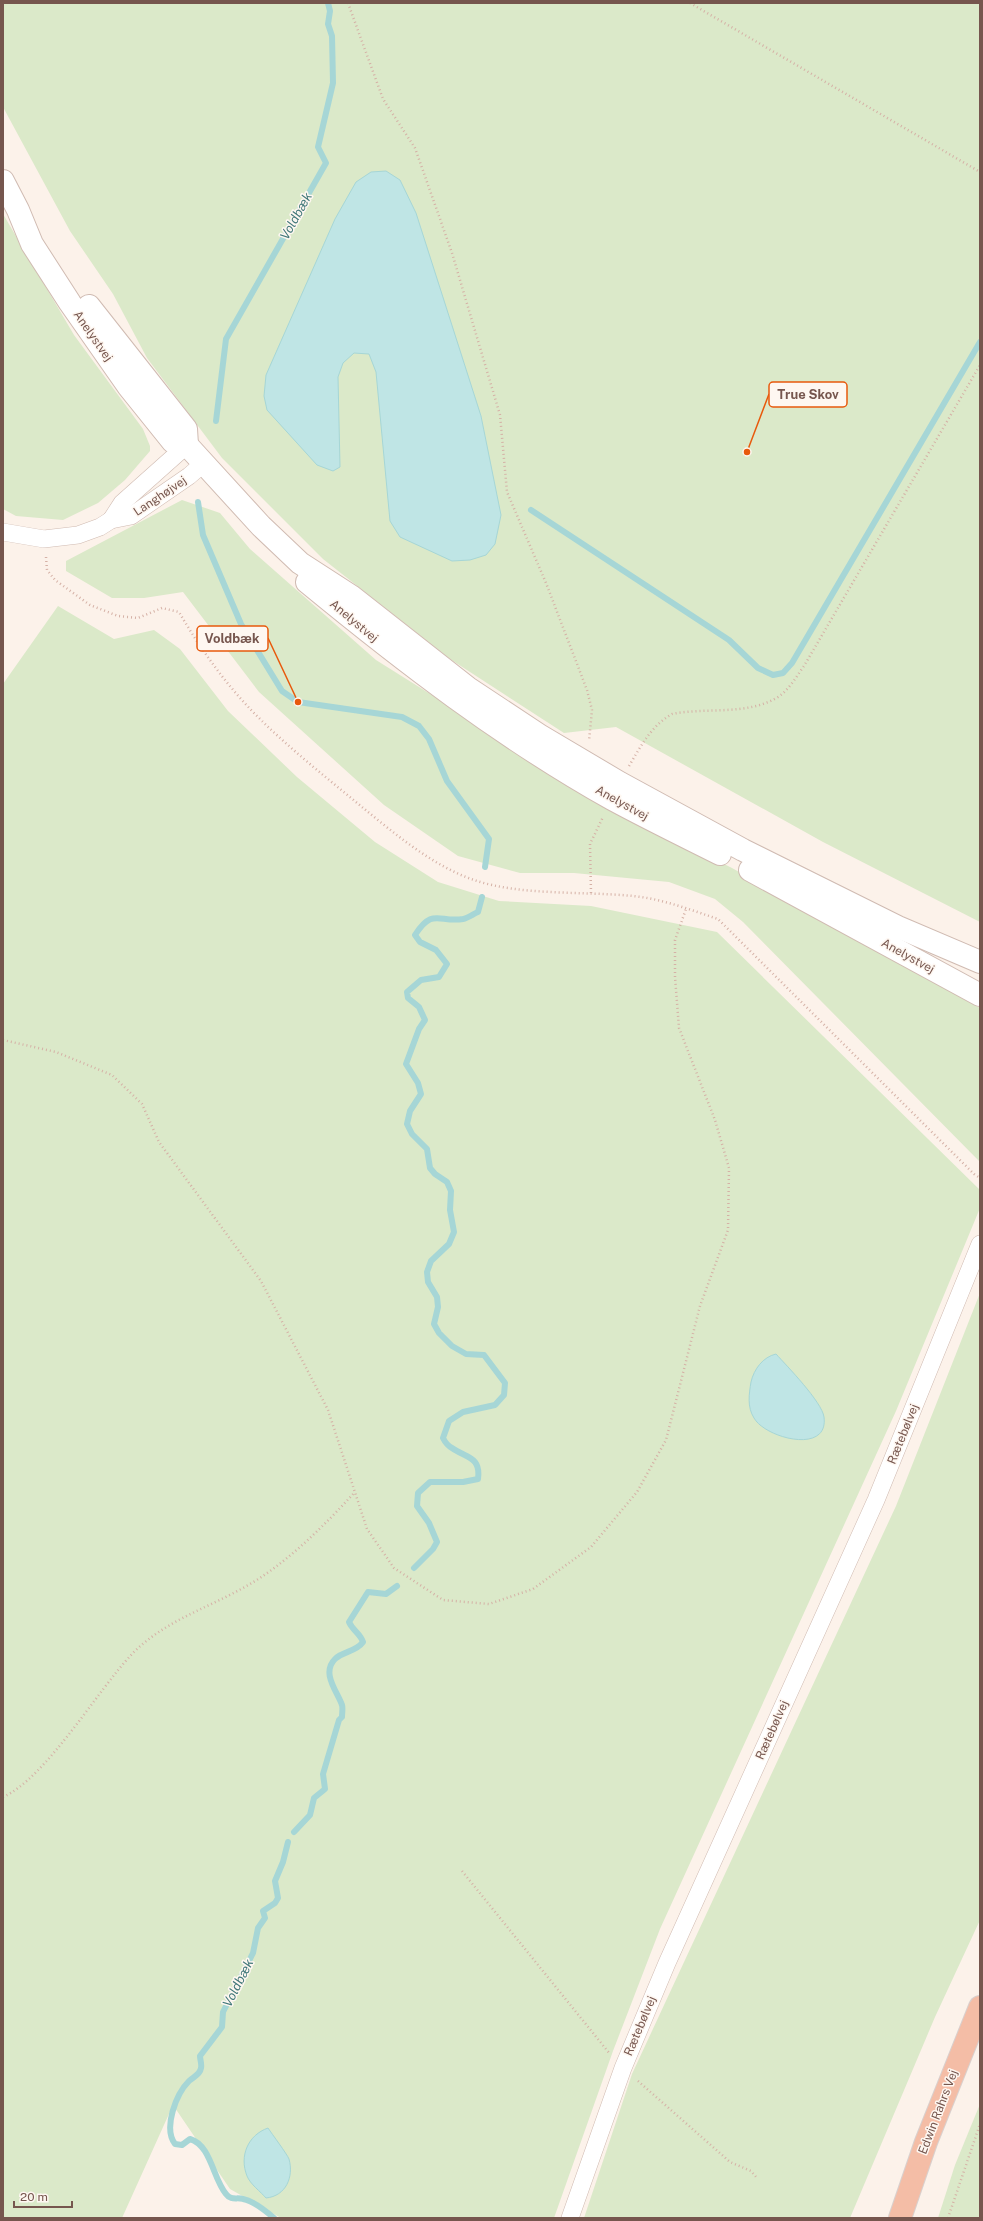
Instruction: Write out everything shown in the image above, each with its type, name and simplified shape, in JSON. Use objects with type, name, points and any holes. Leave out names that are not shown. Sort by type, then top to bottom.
[{"type":"highway","name":"Edwin Rahrs Vej","points":[[900,2218],[926,2142],[980,2007]]},
{"type":"street","name":"Anelystvej","points":[[3,182],[18,210],[32,244],[128,386],[173,442],[187,445],[262,526],[300,563],[350,596],[468,688],[539,735],[584,762],[616,791],[736,862],[980,995]]},
{"type":"street","name":"Langhøjvej","points":[[111,520],[122,504],[187,445]]},
{"type":"street","name":"Langhøjvej","points":[[3,532],[44,539],[78,535],[100,527],[111,520],[131,516],[189,476],[204,463]]},
{"type":"street","name":"Anelystvej","points":[[300,563],[303,578],[387,648],[457,699],[523,744],[616,791],[743,850],[837,898],[980,962]]},
{"type":"street","name":"Rætebølvej","points":[[570,2218],[623,2068],[667,1962],[876,1500],[980,1244]]},
{"type":"path","points":[[348,3],[383,99],[415,148],[452,253],[500,415],[507,492],[546,583],[587,690],[592,710],[584,762]]},
{"type":"path","points":[[690,3],[980,172]]},
{"type":"path","points":[[591,893],[590,844],[616,791],[648,735],[664,719],[672,714],[760,704],[778,696],[791,684],[804,666],[980,365]]},
{"type":"path","points":[[44,539],[47,570],[55,580],[90,605],[118,616],[138,618],[162,608],[179,612],[193,636],[221,675],[258,717],[311,765],[384,825],[438,863],[474,880],[513,888],[635,896],[686,908],[718,919],[974,1174],[980,1178]]},
{"type":"path","points":[[3,1040],[56,1052],[112,1075],[142,1104],[159,1142],[261,1282],[328,1410],[367,1529],[394,1568],[443,1600],[489,1604],[533,1589],[592,1547],[637,1492],[666,1440],[700,1306],[728,1230],[728,1168],[714,1120],[679,1028],[675,977],[675,940],[686,908]]},
{"type":"path","points":[[3,1797],[26,1782],[52,1754],[132,1654],[161,1630],[204,1606],[243,1588],[279,1563],[324,1525],[355,1492]]},
{"type":"path","points":[[462,1871],[593,2034],[623,2068],[730,2162],[751,2171],[756,2178]]},
{"type":"path","points":[[948,2218],[980,2124]]},
{"type":"green space","points":[[3,3],[980,3],[980,922],[823,842],[616,727],[564,733],[450,659],[323,559],[222,458],[147,358],[113,294],[70,231],[3,107]]},
{"type":"green space","points":[[3,214],[74,335],[143,429],[150,446],[150,451],[125,480],[98,503],[63,520],[16,516],[3,509]]},
{"type":"green space","points":[[182,500],[220,513],[250,549],[376,660],[614,809],[732,868],[980,1008],[980,1162],[743,922],[715,899],[669,882],[574,873],[520,873],[458,856],[384,805],[259,692],[183,592],[144,598],[112,598],[66,571],[66,561]]},
{"type":"green space","points":[[58,606],[114,639],[154,630],[180,649],[228,711],[297,777],[375,842],[438,882],[499,901],[591,906],[717,932],[980,1190],[980,1208],[896,1411],[660,1929],[613,2051],[554,2218],[281,2218],[230,2189],[173,2105],[122,2218],[3,2218],[3,684]]},
{"type":"green space","points":[[980,1293],[980,1920],[935,2017],[850,2218],[584,2218],[632,2074],[896,1506]]},
{"type":"green space","points":[[980,2104],[980,2218],[938,2218],[955,2165]]},
{"type":"water","points":[[386,171],[400,180],[416,213],[481,416],[501,515],[495,544],[486,555],[470,560],[452,561],[400,537],[390,521],[376,372],[369,354],[354,353],[343,363],[338,377],[340,467],[333,471],[317,465],[267,410],[264,396],[266,375],[335,219],[356,182],[371,172]]},
{"type":"water","points":[[776,1354],[803,1384],[822,1410],[824,1417],[823,1429],[817,1436],[807,1439],[795,1439],[770,1432],[760,1425],[752,1414],[749,1400],[752,1377],[763,1361]]},
{"type":"water","points":[[268,2128],[289,2159],[290,2172],[289,2179],[283,2190],[279,2194],[266,2198],[248,2179],[244,2161],[250,2141],[261,2131]]},
{"type":"waterway","name":"Voldbæk","points":[[216,421],[226,339],[326,163],[318,147],[333,83],[332,36],[328,24],[330,11],[328,3]]},
{"type":"waterway","points":[[531,510],[729,640],[758,668],[773,675],[783,673],[792,663],[980,342]]},
{"type":"waterway","name":"Voldbæk","points":[[198,502],[203,535],[241,624],[282,691],[298,702],[402,717],[419,726],[429,739],[447,781],[489,839],[485,867]]},
{"type":"waterway","name":"Voldbæk","points":[[414,1568],[433,1549],[437,1542],[429,1523],[417,1506],[418,1493],[430,1482],[463,1482],[478,1479],[478,1471],[475,1462],[449,1446],[443,1438],[449,1421],[463,1412],[495,1405],[504,1395],[505,1383],[484,1355],[466,1354],[452,1346],[439,1333],[434,1324],[438,1307],[437,1297],[428,1282],[427,1272],[431,1261],[449,1244],[454,1232],[450,1210],[451,1191],[447,1182],[435,1174],[430,1168],[427,1149],[412,1134],[407,1124],[410,1111],[421,1094],[418,1083],[406,1064],[419,1029],[425,1020],[419,1007],[408,998],[407,992],[421,980],[439,977],[447,964],[436,950],[420,942],[415,935],[421,926],[432,919],[463,919],[478,912],[482,897]]},
{"type":"waterway","name":"Voldbæk","points":[[294,1832],[310,1815],[314,1798],[325,1789],[323,1774],[339,1720],[342,1717],[342,1705],[331,1682],[329,1670],[331,1664],[338,1656],[357,1648],[363,1642],[349,1622],[368,1592],[386,1594],[397,1586]]},
{"type":"waterway","name":"Voldbæk","points":[[274,2218],[256,2204],[241,2198],[232,2198],[228,2196],[222,2188],[203,2148],[197,2142],[190,2139],[182,2145],[175,2144],[170,2129],[173,2111],[180,2094],[189,2081],[199,2072],[201,2067],[200,2056],[222,2027],[223,2012],[253,1953],[258,1928],[265,1918],[263,1911],[275,1903],[278,1898],[275,1881],[283,1862],[288,1842]]},
{"type":"place","name":"True Skov","points":[[747,452]]},
{"type":"place","name":"Voldbæk","points":[[298,702]]}]
